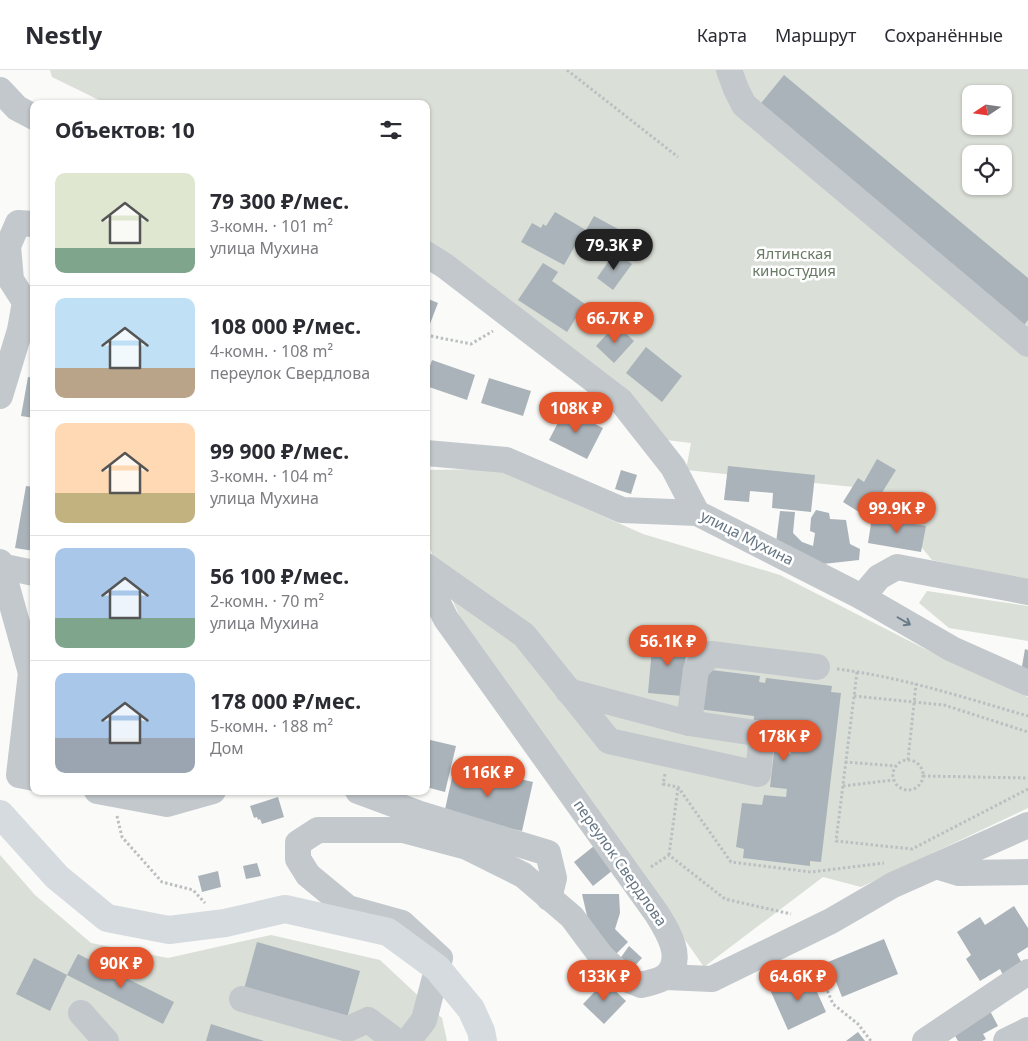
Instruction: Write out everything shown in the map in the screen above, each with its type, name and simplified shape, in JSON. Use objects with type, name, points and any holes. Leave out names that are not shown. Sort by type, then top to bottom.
[{"type":"main road","points":[[0,814],[57,877],[108,918],[170,930],[225,922],[285,909],[388,932],[437,968],[471,1009],[481,1031],[483,1041]]},
{"type":"street","points":[[729,70],[744,105],[1028,344]]},
{"type":"street","points":[[0,90],[17,108],[30,115]]},
{"type":"street","points":[[0,396],[20,330],[25,302],[11,280],[8,246],[18,223],[30,224]]},
{"type":"street","name":"улица Мухина","points":[[430,257],[621,401],[673,467],[696,513],[862,596],[952,649],[1028,683]]},
{"type":"street","points":[[430,454],[506,460],[622,510],[696,513]]},
{"type":"street","points":[[0,564],[30,572]]},
{"type":"street","points":[[0,564],[30,667]]},
{"type":"street","points":[[862,596],[879,577],[897,567],[1028,592]]},
{"type":"street","points":[[430,569],[524,635],[568,691],[609,741],[758,774],[762,734],[690,723],[568,691]]},
{"type":"street","name":"переулок Свердлова","points":[[430,597],[433,611],[446,619],[657,914],[671,937],[674,954],[673,967],[666,976]]},
{"type":"street","points":[[690,723],[696,669],[711,654],[817,667]]},
{"type":"street","points":[[30,690],[19,775],[30,777]]},
{"type":"street","points":[[115,795],[167,804],[199,795]]},
{"type":"street","points":[[369,795],[420,814],[548,853],[554,878],[549,898]]},
{"type":"street","points":[[408,1041],[424,1020],[440,958],[402,923],[348,908],[308,874],[298,859],[298,843],[318,830],[404,830],[467,847],[523,875],[572,917],[601,956],[626,979],[641,985],[666,976],[712,978],[831,921],[893,885],[1028,825]]},
{"type":"street","points":[[936,866],[959,873],[1028,872]]},
{"type":"street","points":[[924,1041],[1028,972]]},
{"type":"street","points":[[242,999],[348,1029],[368,1020],[396,1041]]},
{"type":"street","points":[[81,1013],[106,1041]]},
{"type":"street","points":[[1006,1041],[1028,1030]]},
{"type":"path","points":[[566,70],[678,157]]},
{"type":"path","points":[[430,336],[471,344]]},
{"type":"path","points":[[817,667],[857,672],[916,684],[1028,716]]},
{"type":"path","points":[[857,672],[836,841],[912,849],[1028,789]]},
{"type":"path","points":[[908,760],[916,684]]},
{"type":"path","points":[[854,696],[944,705],[1028,732]]},
{"type":"path","points":[[908,760],[913,760],[920,766],[923,776],[919,785],[910,790],[900,788],[893,780],[893,770],[899,762],[908,760]]},
{"type":"path","points":[[845,762],[896,766]]},
{"type":"path","points":[[923,776],[1028,778]]},
{"type":"path","points":[[843,786],[893,780]]},
{"type":"path","points":[[633,880],[669,854],[678,787],[731,862],[811,872],[892,862]]},
{"type":"path","points":[[105,795],[122,837],[162,882],[193,890],[208,908]]},
{"type":"path","points":[[669,854],[726,899],[789,914],[798,914]]},
{"type":"path","points":[[819,971],[833,1004],[858,1024],[870,1041]]},
{"type":"green space","name":"Ялтинская киностудия","points":[[50,70],[1028,70],[1028,580],[932,560],[874,489],[686,470],[691,443],[658,439],[430,261],[430,100],[99,100],[52,77]]},
{"type":"green space","points":[[497,469],[643,534],[780,575],[933,653],[1028,697],[1028,808],[861,887],[823,877],[704,967],[463,624],[430,549],[430,470]]},
{"type":"green space","points":[[927,591],[1028,606],[1028,641],[949,628],[919,603]]},
{"type":"green space","points":[[0,855],[35,895],[91,943],[168,958],[271,935],[380,960],[442,1018],[447,1041],[0,1041]]},
{"type":"building","points":[[784,75],[1028,278],[1028,320],[1022,328],[757,108]]},
{"type":"building","points":[[555,212],[586,230],[594,216],[618,229],[599,261],[575,246],[564,265],[521,242],[532,223],[541,228],[543,224],[546,226]]},
{"type":"building","points":[[615,252],[632,264],[613,290],[597,278]]},
{"type":"building","points":[[543,263],[558,272],[552,281],[585,304],[567,332],[518,300]]},
{"type":"building","points":[[430,300],[438,303],[430,324]]},
{"type":"building","points":[[616,324],[634,341],[614,363],[596,346]]},
{"type":"building","points":[[646,347],[682,376],[662,402],[626,373]]},
{"type":"building","points":[[432,360],[475,375],[467,400],[430,387],[430,366]]},
{"type":"building","points":[[28,377],[30,377],[30,417],[21,416]]},
{"type":"building","points":[[489,378],[531,391],[523,416],[481,403]]},
{"type":"building","points":[[565,409],[603,428],[587,459],[549,440]]},
{"type":"building","points":[[877,459],[896,470],[867,517],[843,502],[858,478],[864,482]]},
{"type":"building","points":[[728,466],[815,475],[811,512],[772,508],[773,493],[750,491],[749,502],[724,500]]},
{"type":"building","points":[[621,470],[637,475],[631,494],[615,489]]},
{"type":"building","points":[[26,486],[30,486],[30,550],[15,548]]},
{"type":"building","points":[[816,510],[829,513],[830,519],[846,520],[850,544],[860,549],[859,560],[823,564],[776,543],[780,511],[795,512],[793,533],[802,542],[813,546],[815,533],[810,531],[811,518]]},
{"type":"building","points":[[872,517],[926,526],[921,552],[868,543]]},
{"type":"building","points":[[653,638],[687,641],[682,696],[648,693]]},
{"type":"building","points":[[1025,649],[1028,650],[1028,674],[1021,672]]},
{"type":"building","points":[[703,669],[760,676],[759,682],[765,683],[766,678],[832,686],[831,692],[841,693],[821,862],[810,861],[810,866],[743,858],[744,849],[736,847],[742,803],[762,805],[764,795],[786,797],[787,789],[770,787],[774,752],[791,754],[793,731],[753,726],[754,716],[698,709]]},
{"type":"building","points":[[430,740],[456,746],[445,792],[430,788]]},
{"type":"building","points":[[455,764],[533,782],[522,831],[444,814]]},
{"type":"building","points":[[278,797],[284,817],[262,824],[260,819],[254,818],[250,806]]},
{"type":"building","points":[[594,846],[613,870],[593,886],[574,862]]},
{"type":"building","points":[[257,863],[261,876],[246,879],[243,866]]},
{"type":"building","points":[[218,871],[221,887],[202,892],[198,876]]},
{"type":"building","points":[[582,894],[619,894],[620,913],[615,929],[628,942],[616,954],[588,920]]},
{"type":"building","points":[[1014,906],[1028,928],[1028,947],[1017,954],[1024,967],[1005,979],[1000,969],[980,981],[966,959],[971,955],[957,932],[980,917],[985,925]]},
{"type":"building","points":[[884,939],[898,974],[842,997],[828,962]]},
{"type":"building","points":[[257,942],[360,971],[347,1018],[244,989]]},
{"type":"building","points":[[629,946],[642,958],[631,970],[619,960]]},
{"type":"building","points":[[78,954],[174,1002],[163,1024],[67,975]]},
{"type":"building","points":[[34,958],[67,975],[50,1011],[16,994]]},
{"type":"building","points":[[809,974],[826,1012],[788,1030],[771,992]]},
{"type":"building","points":[[605,981],[626,1001],[604,1024],[583,1004]]},
{"type":"building","points":[[990,1011],[998,1026],[983,1034],[986,1039],[982,1041],[958,1041],[950,1027]]},
{"type":"building","points":[[211,1024],[264,1041],[206,1041]]},
{"type":"building","points":[[858,1032],[865,1041],[846,1041]]}]
